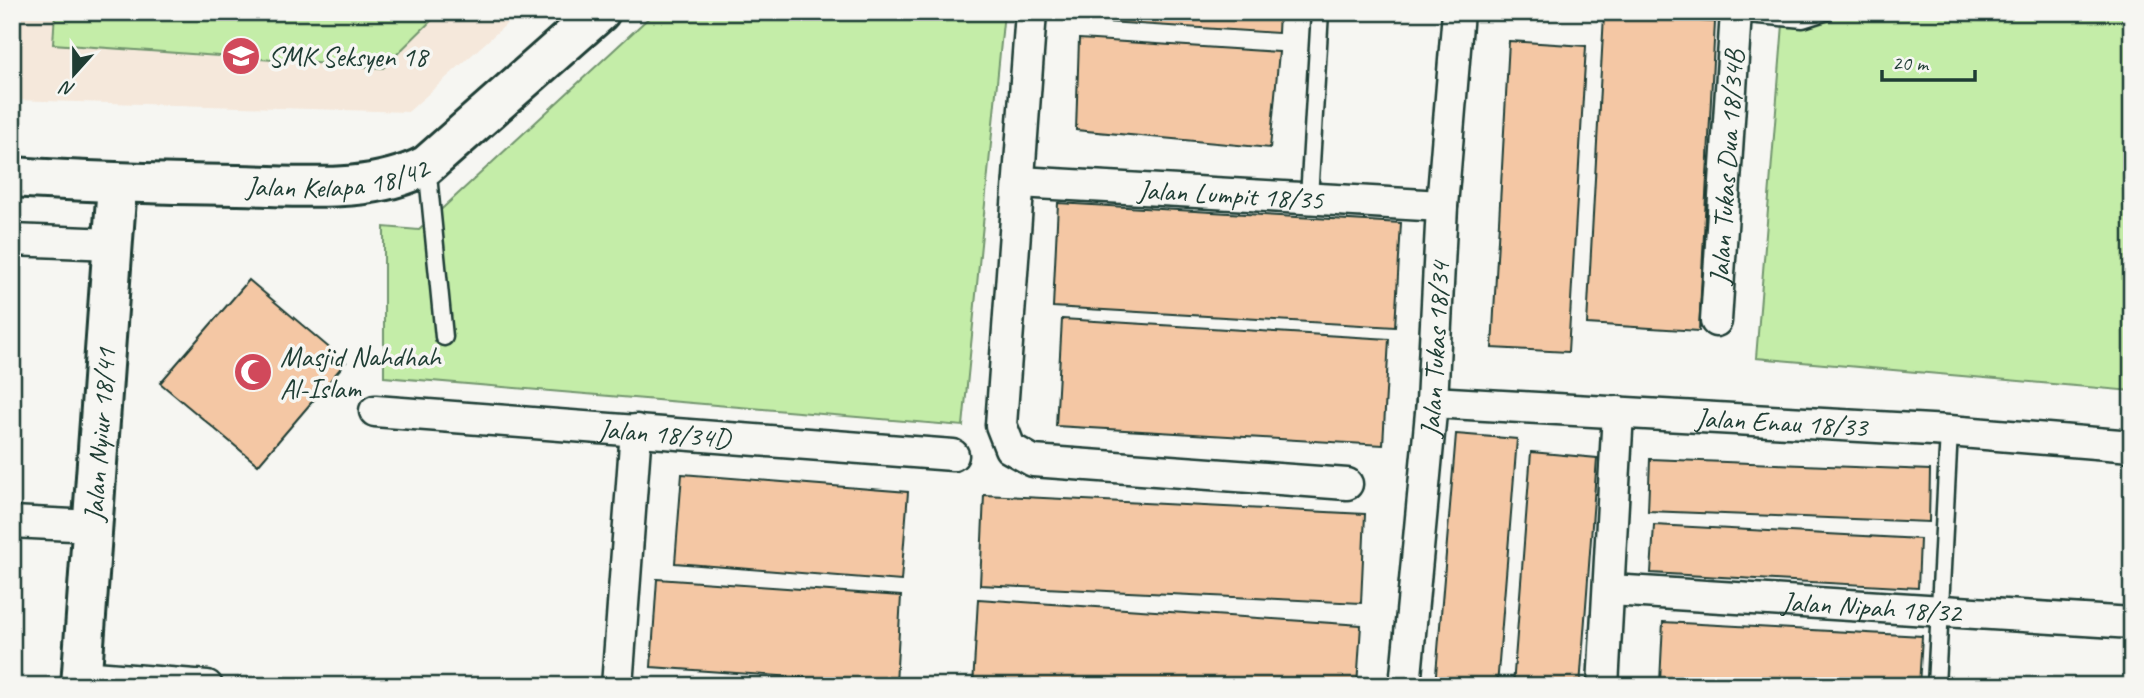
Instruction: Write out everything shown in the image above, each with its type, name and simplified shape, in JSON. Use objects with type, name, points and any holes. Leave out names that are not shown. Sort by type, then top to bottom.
[{"type":"street","name":"Jalan Kelapa 18/42","points":[[12,177],[117,184],[324,186],[380,183],[403,178],[427,164],[600,12]]},
{"type":"street","points":[[1031,12],[1001,425],[1010,448],[1033,460],[1347,484]]},
{"type":"street","name":"Jalan Tukas 18/34","points":[[1405,686],[1432,402],[1442,206],[1458,12]]},
{"type":"street","points":[[1730,12],[1736,13]]},
{"type":"street","name":"Jalan Tukas Dua 18/34B","points":[[1716,321],[1736,13]]},
{"type":"street","name":"Jalan Lumpit 18/35","points":[[1019,182],[1442,206]]},
{"type":"street","name":"Jalan Nyiur 18/41","points":[[81,681],[117,184]]},
{"type":"street","points":[[12,240],[113,244]]},
{"type":"street","name":"Jalan Enau 18/33","points":[[1432,402],[1950,431],[2132,446]]},
{"type":"street","name":"Jalan 18/34D","points":[[375,411],[953,455]]},
{"type":"street","points":[[1603,686],[1611,590],[1618,412]]},
{"type":"street","points":[[617,686],[636,430]]},
{"type":"street","points":[[12,522],[93,526]]},
{"type":"street","name":"Jalan Nipah 18/32","points":[[1611,590],[2132,624]]},
{"type":"street","points":[[81,681],[207,686]]},
{"type":"lane","points":[[1309,198],[1320,12]]},
{"type":"lane","points":[[1736,13],[1804,19],[1825,12]]},
{"type":"lane","points":[[427,164],[444,337]]},
{"type":"lane","points":[[1936,686],[1950,431]]},
{"type":"shaded area","name":"SMK Seksyen 18","points":[[12,12],[520,12],[408,112],[12,100]]},
{"type":"green space","points":[[55,12],[440,12],[383,68],[53,44]]},
{"type":"green space","points":[[655,12],[1004,12],[963,426],[384,377],[384,227],[419,230]]},
{"type":"green space","points":[[1784,12],[2132,12],[2132,391],[1756,358]]},
{"type":"building","points":[[1061,12],[1279,12],[1278,33],[1061,19]]},
{"type":"building","points":[[1604,15],[1715,22],[1699,331],[1587,324]]},
{"type":"building","points":[[1079,39],[1279,52],[1270,148],[1076,130]]},
{"type":"building","points":[[1509,41],[1586,46],[1568,352],[1492,348]]},
{"type":"building","points":[[1058,203],[1401,223],[1395,327],[1053,307]]},
{"type":"building","name":"Masjid Nahdhah Al-Islam","points":[[249,280],[346,362],[258,465],[160,383]]},
{"type":"building","points":[[1062,319],[1389,339],[1383,445],[1056,426]]},
{"type":"building","points":[[1456,434],[1517,439],[1497,686],[1435,686]]},
{"type":"building","points":[[1531,452],[1597,458],[1580,686],[1513,686]]},
{"type":"building","points":[[1650,459],[1930,470],[1929,522],[1648,511]]},
{"type":"building","points":[[682,474],[908,492],[901,581],[675,563]]},
{"type":"building","points":[[984,495],[1365,514],[1361,603],[980,585]]},
{"type":"building","points":[[1654,525],[1920,539],[1918,588],[1651,573]]},
{"type":"building","points":[[657,579],[901,596],[896,684],[651,667]]},
{"type":"building","points":[[978,599],[1361,625],[1357,686],[973,686]]},
{"type":"building","points":[[1663,622],[1922,636],[1919,686],[1726,686],[1660,682]]},
{"type":"place","name":"SMK Seksyen 18","points":[[241,56]]},
{"type":"place","name":"Masjid Nahdhah Al-Islam","points":[[253,372]]}]
